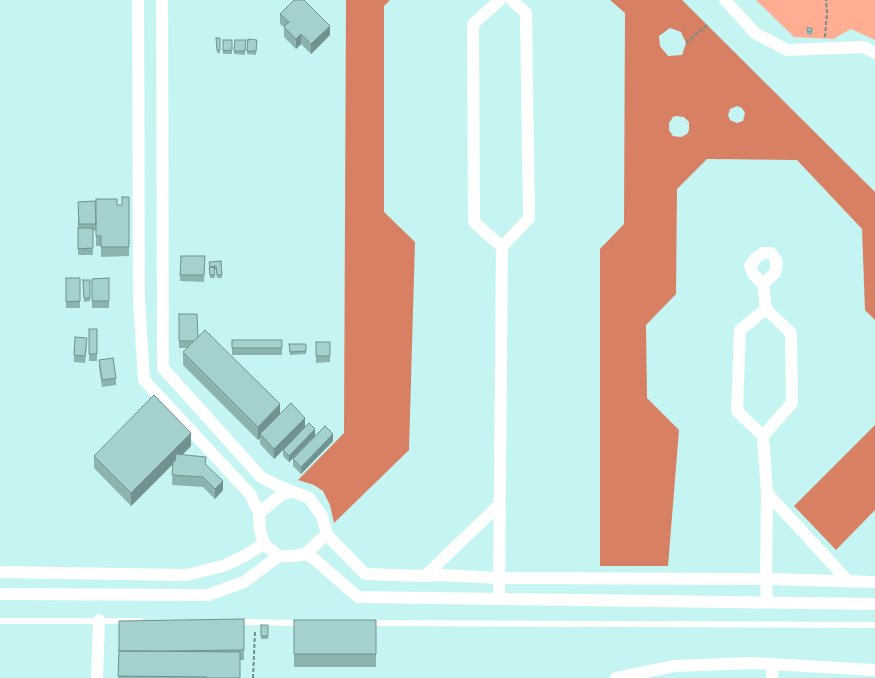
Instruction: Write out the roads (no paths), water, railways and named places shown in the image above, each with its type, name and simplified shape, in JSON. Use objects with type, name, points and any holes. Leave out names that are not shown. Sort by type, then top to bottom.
[{"type":"street","points":[[138,0],[139,299],[144,380],[250,494],[259,513],[260,531],[264,544],[280,556]]},
{"type":"street","points":[[162,0],[163,368],[261,477],[276,485],[309,498],[322,516],[327,534],[365,574],[425,576],[441,574],[499,578],[766,579],[875,582]]},
{"type":"street","points":[[500,0],[473,24],[474,222],[502,247]]},
{"type":"street","points":[[499,599],[502,247],[529,218],[526,13],[512,0]]},
{"type":"street","points":[[725,0],[755,33],[787,50],[864,47],[875,53]]},
{"type":"street","points":[[763,284],[766,308],[791,332],[792,403],[763,436]]},
{"type":"street","points":[[766,308],[740,330],[737,411],[763,436],[767,493],[767,603]]},
{"type":"street","points":[[259,513],[281,495],[292,491]]},
{"type":"street","points":[[767,493],[848,582]]},
{"type":"street","points":[[425,576],[499,505]]},
{"type":"street","points":[[0,594],[208,595],[244,582],[280,556],[305,554],[327,534]]},
{"type":"street","points":[[0,572],[186,575],[223,566],[264,544]]},
{"type":"street","points":[[305,554],[313,558],[358,597],[875,604]]},
{"type":"street","points":[[97,678],[99,620]]},
{"type":"street","points":[[616,678],[674,666],[753,663],[875,670]]},
{"type":"street","points":[[772,678],[773,664]]},
{"type":"lane","points":[[0,621],[146,621]]},
{"type":"lane","points":[[232,622],[306,623]]},
{"type":"lane","points":[[361,623],[875,625]]}]
